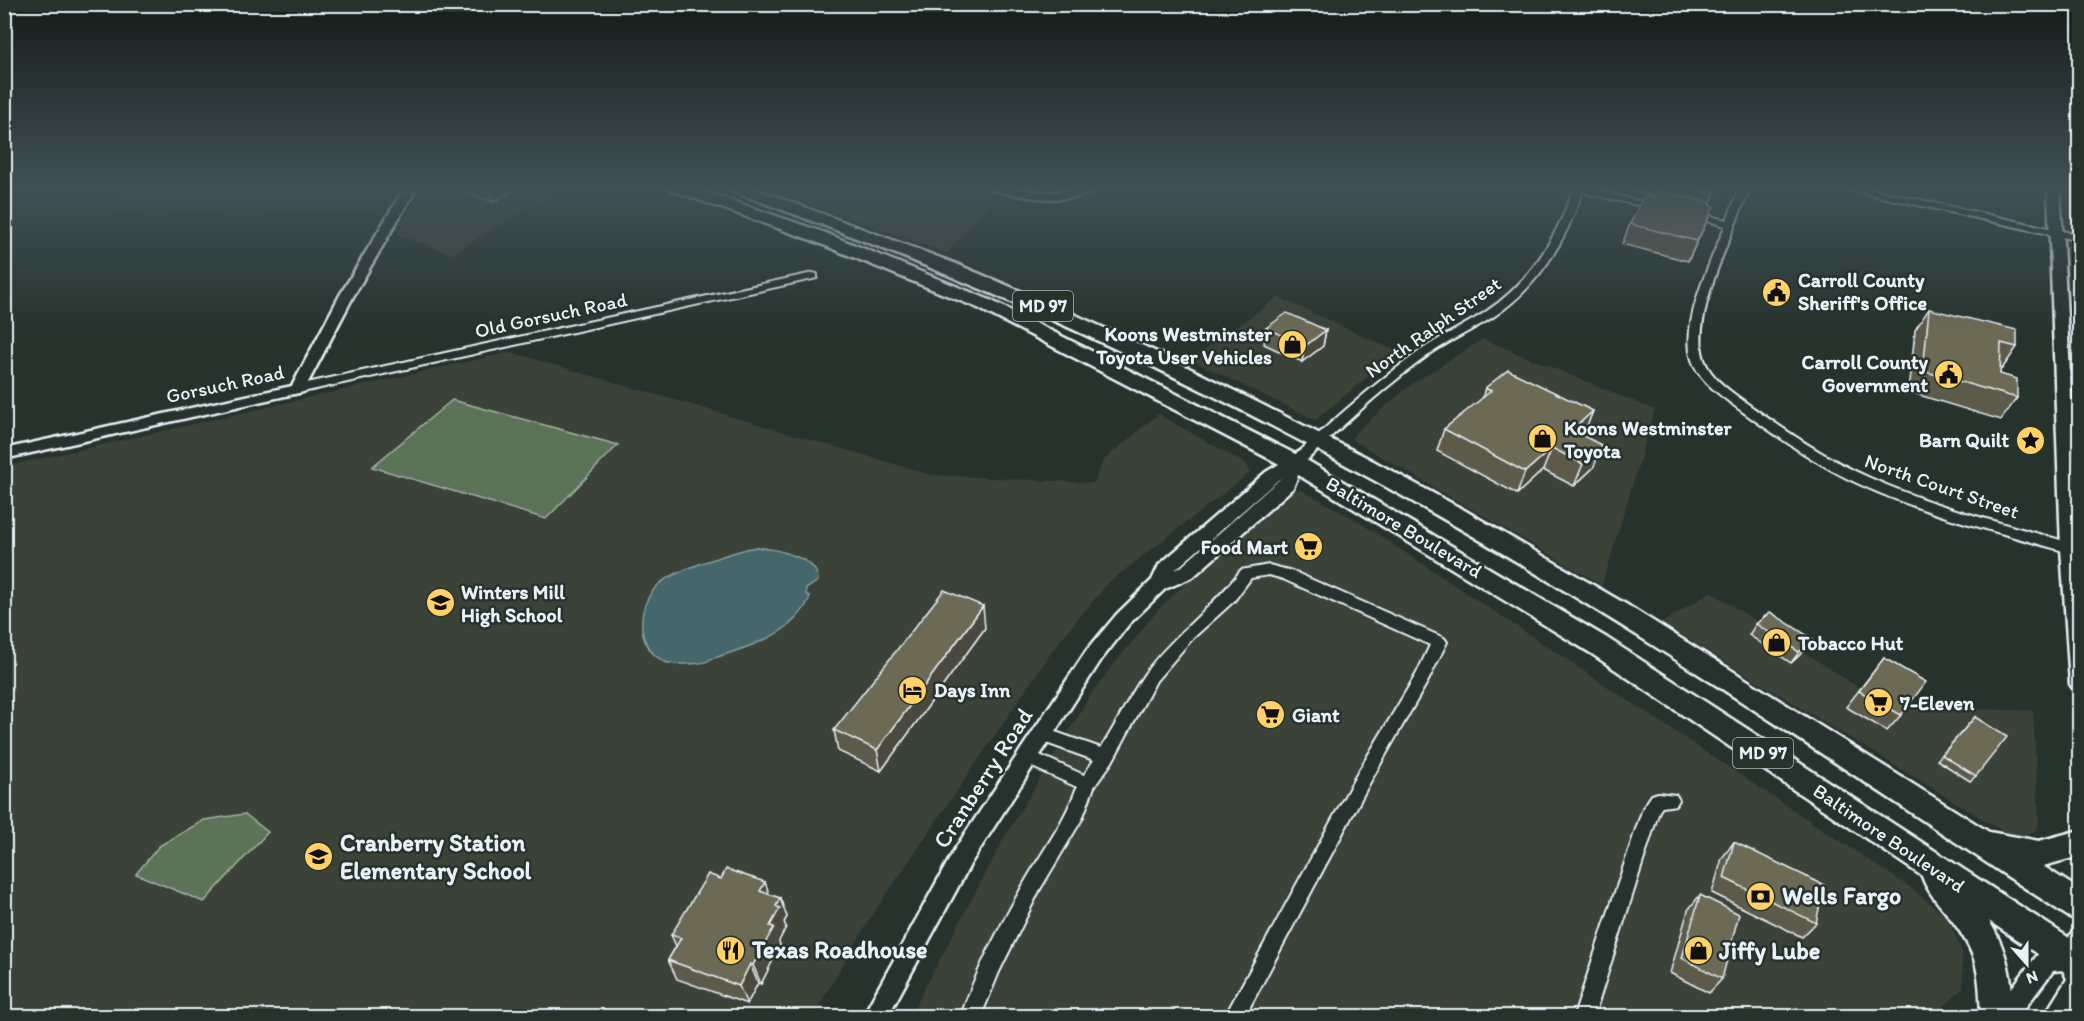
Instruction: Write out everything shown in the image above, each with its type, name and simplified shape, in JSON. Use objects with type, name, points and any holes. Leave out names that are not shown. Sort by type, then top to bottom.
[{"type":"highway","name":"Baltimore Boulevard","points":[[813,235],[984,304],[1307,452],[1556,574],[1774,709],[2079,907]]},
{"type":"highway","name":"Baltimore Boulevard","points":[[869,235],[1005,289],[1167,363],[1307,452],[1927,864],[2077,955]]},
{"type":"highway","points":[[1981,844],[2039,854],[2079,843]]},
{"type":"highway","points":[[1927,864],[1985,942],[1992,958],[1998,990],[1997,1017]]},
{"type":"street","name":"Gorsuch Road","points":[[4,454],[298,389],[383,235]]},
{"type":"street","name":"North Ralph Street","points":[[1307,452],[1396,374],[1429,350],[1497,309],[1542,265],[1555,235]]},
{"type":"street","name":"North Court Street","points":[[1726,235],[1701,308],[1695,341],[1700,363],[1719,387],[1811,453],[1863,481],[1940,509],[2070,548]]},
{"type":"street","points":[[2056,235],[2072,404],[2070,548],[2079,684]]},
{"type":"street","points":[[2064,235],[2079,238]]},
{"type":"street","name":"Old Gorsuch Road","points":[[298,389],[813,276]]},
{"type":"street","points":[[234,404],[286,381],[314,358]]},
{"type":"street","name":"Cranberry Road","points":[[875,1017],[963,856],[1094,655],[1123,619],[1159,584],[1165,569],[1272,476],[1307,452]]},
{"type":"street","points":[[971,1017],[992,966],[1033,885],[1076,814],[1087,784],[1106,757],[1151,677],[1187,634],[1229,597],[1246,574],[1269,570],[1287,575],[1439,642],[1424,675],[1369,769],[1235,1017]]},
{"type":"street","points":[[1041,734],[1106,757]]},
{"type":"street","points":[[1027,757],[1087,784]]},
{"type":"street","points":[[1584,1017],[1652,808],[1658,800],[1670,800]]},
{"type":"street","points":[[2004,1017],[2047,961],[2077,955],[2079,981],[2056,1017]]},
{"type":"shaded area","points":[[397,235],[484,235],[452,254]]},
{"type":"shaded area","points":[[895,235],[963,235],[947,253]]},
{"type":"shaded area","points":[[1278,297],[1398,352],[1315,420],[1191,360]]},
{"type":"shaded area","points":[[1483,339],[1655,410],[1602,585],[1351,439],[1360,428],[1412,384]]},
{"type":"shaded area","points":[[510,352],[932,475],[1094,483],[1103,461],[1158,414],[1246,464],[1251,472],[1108,583],[1057,644],[869,920],[813,1016],[5,1016],[4,467]]},
{"type":"shaded area","points":[[1288,490],[1301,490],[1353,518],[1911,888],[1948,918],[1962,952],[1963,988],[1934,1016],[910,1016],[1004,838],[1095,688],[1157,611],[1269,502]]},
{"type":"shaded area","points":[[1711,592],[1887,706],[2033,711],[2039,821],[2037,830],[2023,836],[2004,832],[1662,623]]},
{"type":"green space","points":[[452,400],[618,445],[546,519],[372,467]]},
{"type":"green space","points":[[245,814],[268,832],[204,902],[136,874],[159,846],[204,820]]},
{"type":"water","points":[[756,547],[784,552],[804,560],[816,573],[818,581],[806,589],[806,594],[810,597],[803,610],[793,621],[768,638],[704,663],[669,663],[654,654],[643,635],[642,624],[646,603],[658,585],[690,568]]},
{"type":"building","points":[[1672,235],[1700,235],[1697,241]]},
{"type":"building","points":[[1929,309],[2017,330],[2017,347],[2001,343],[2000,374],[2017,379],[2017,398],[1923,371]]},
{"type":"building","points":[[1287,313],[1326,330],[1305,346],[1266,328]]},
{"type":"building","points":[[1508,370],[1593,411],[1572,430],[1603,446],[1583,464],[1552,448],[1525,472],[1444,429],[1491,391],[1485,388]]},
{"type":"building","points":[[944,590],[983,606],[877,750],[834,730]]},
{"type":"building","points":[[1770,612],[1813,639],[1799,652],[1756,624]]},
{"type":"building","points":[[1884,658],[1926,682],[1901,715],[1859,691]]},
{"type":"building","name":"7-Eleven","points":[[1975,717],[2007,737],[1976,776],[1942,755]]},
{"type":"building","points":[[1734,842],[1824,885],[1816,923],[1724,878]]},
{"type":"building","name":"Texas Roadhouse","points":[[726,869],[765,882],[760,891],[780,898],[776,906],[780,908],[770,926],[774,927],[739,986],[668,960],[681,938],[671,935],[708,874],[721,879]]},
{"type":"building","points":[[1700,895],[1739,914],[1722,979],[1682,958]]},
{"type":"place","name":"Carroll County Sheriff's Office","points":[[1777,292]]},
{"type":"place","name":"Koons Westminster Toyota User Vehicles","points":[[1293,345]]},
{"type":"place","name":"Carroll County Government","points":[[1949,374]]},
{"type":"place","name":"Koons Westminster Toyota","points":[[1543,439]]},
{"type":"place","name":"Barn Quilt","points":[[2030,440]]},
{"type":"place","name":"Food Mart","points":[[1309,547]]},
{"type":"place","name":"Winters Mill High School","points":[[440,603]]},
{"type":"place","name":"Tobacco Hut","points":[[1777,643]]},
{"type":"place","name":"Days Inn","points":[[913,690]]},
{"type":"place","name":"7-Eleven","points":[[1879,703]]},
{"type":"place","name":"Giant","points":[[1271,715]]},
{"type":"place","name":"Cranberry Station Elementary School","points":[[319,857]]},
{"type":"place","name":"Wells Fargo","points":[[1761,896]]},
{"type":"place","name":"Texas Roadhouse","points":[[731,950]]},
{"type":"place","name":"Jiffy Lube","points":[[1698,951]]}]
